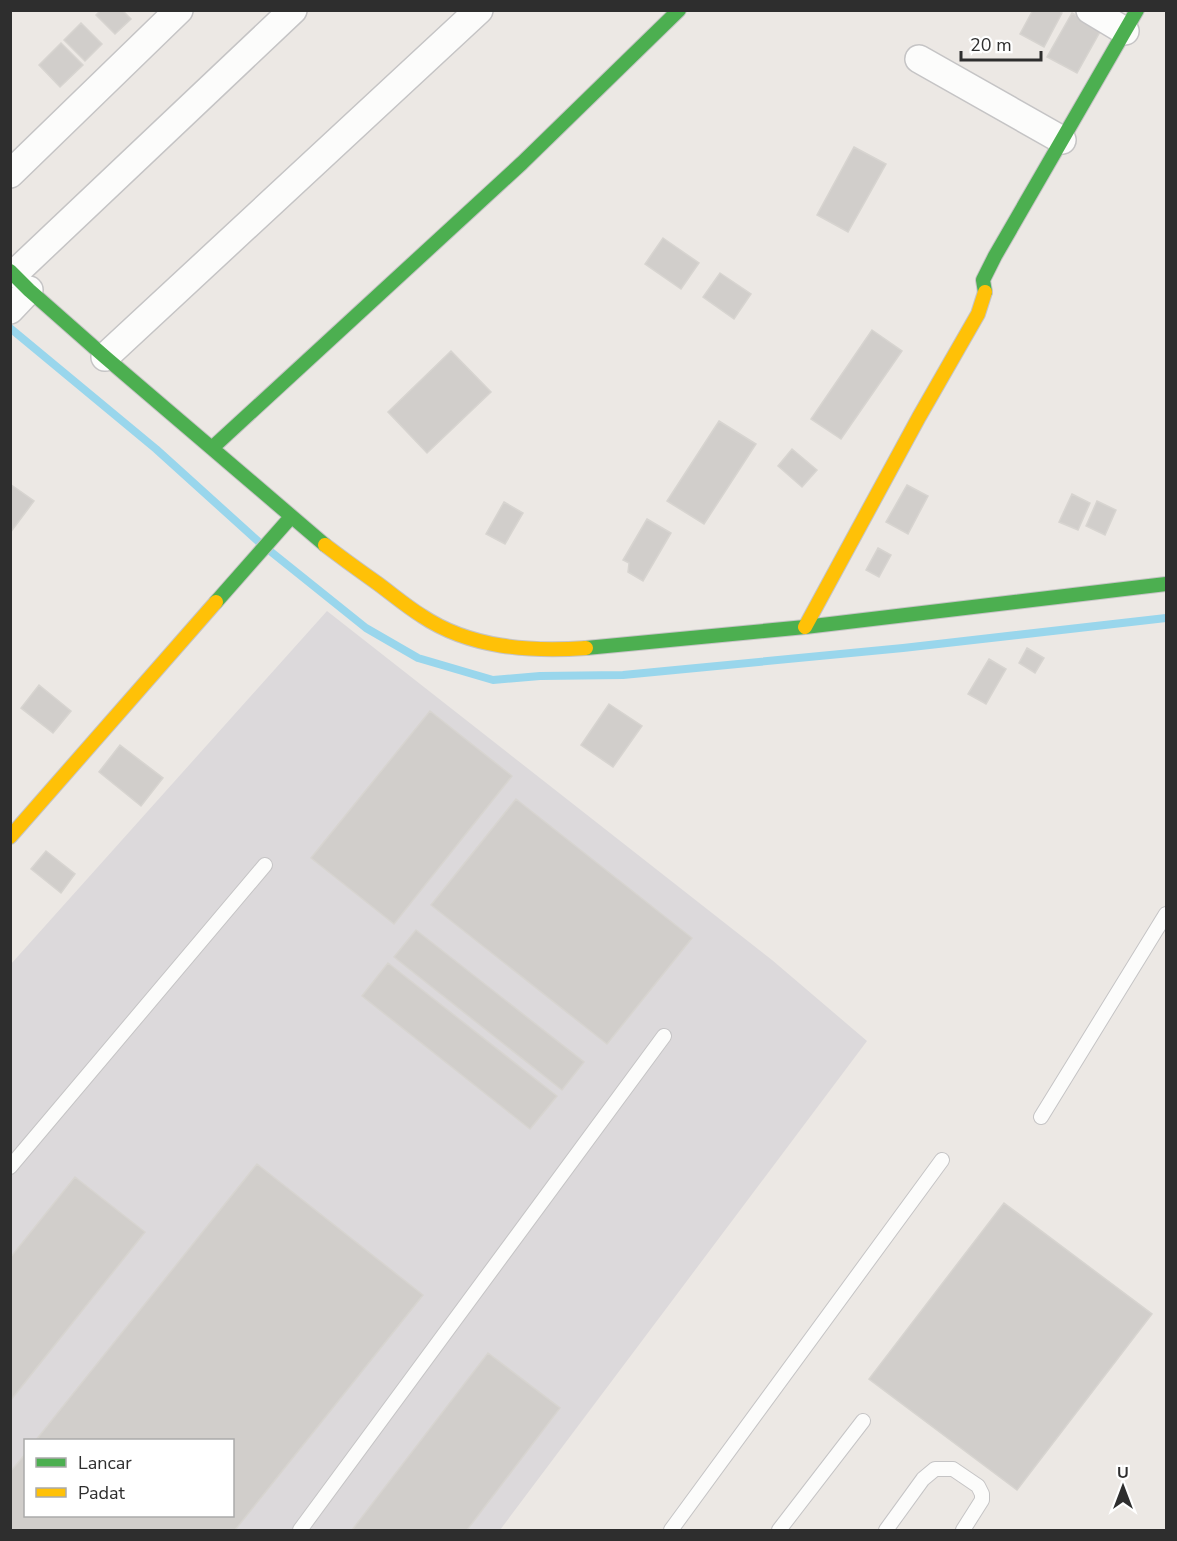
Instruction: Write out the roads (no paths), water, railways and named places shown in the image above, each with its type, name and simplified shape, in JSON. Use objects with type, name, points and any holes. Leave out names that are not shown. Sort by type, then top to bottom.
[{"type":"street","points":[[10,174],[179,10]]},
{"type":"street","points":[[293,10],[17,289],[105,357],[329,548],[423,616],[453,632],[487,643],[543,649],[583,648],[805,627],[1167,584]]},
{"type":"street","points":[[105,357],[479,10]]},
{"type":"street","points":[[212,448],[522,163],[679,10]]},
{"type":"street","points":[[805,627],[919,417],[978,314],[986,291],[983,280],[995,255],[1131,21],[1090,10]]},
{"type":"street","points":[[920,60],[1062,140]]},
{"type":"street","points":[[10,837],[291,517]]},
{"type":"lane","points":[[10,1167],[265,865]]},
{"type":"lane","points":[[1041,1117],[1167,914]]},
{"type":"lane","points":[[300,1530],[664,1036]]},
{"type":"lane","points":[[671,1530],[942,1160]]},
{"type":"lane","points":[[779,1530],[863,1421]]},
{"type":"lane","points":[[886,1530],[923,1479],[935,1469],[953,1469],[978,1486],[982,1494],[982,1500],[963,1530]]},
{"type":"waterway","points":[[10,328],[156,449],[260,543]]},
{"type":"waterway","points":[[270,551],[366,628],[418,658],[493,680],[540,676],[623,675],[903,648],[1166,618]]}]
